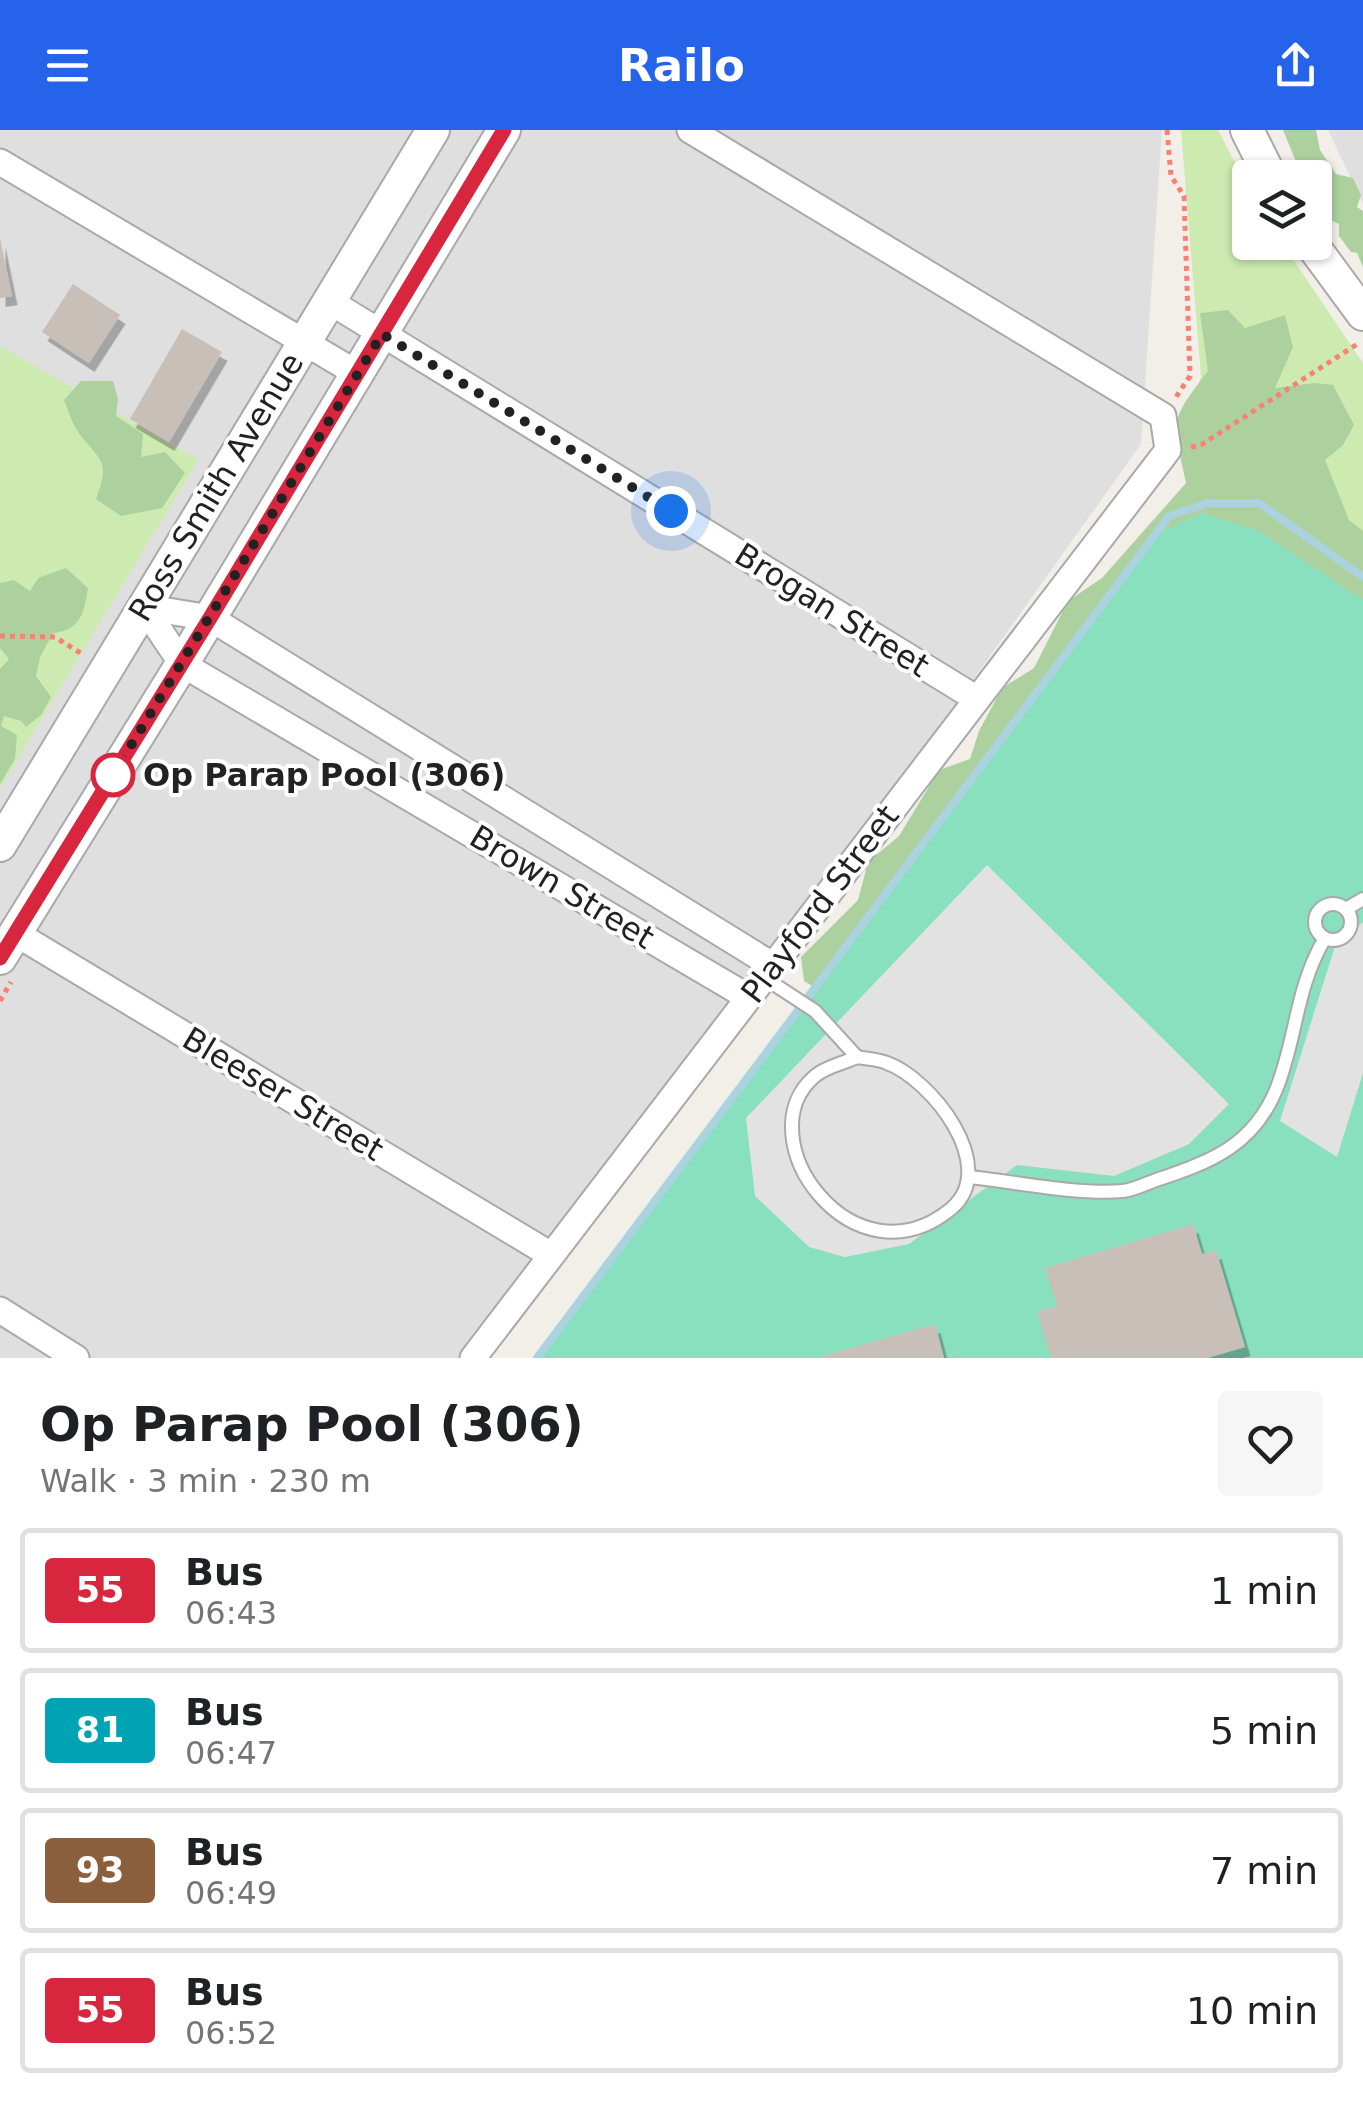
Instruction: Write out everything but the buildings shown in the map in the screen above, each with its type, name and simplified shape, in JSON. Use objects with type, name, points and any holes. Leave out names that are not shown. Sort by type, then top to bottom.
[{"type":"street","name":"Ross Smith Avenue","points":[[0,845],[433,130]]},
{"type":"street","name":"Ross Smith Avenue","points":[[8,946],[504,130]]},
{"type":"street","points":[[690,130],[1163,416],[1168,450]]},
{"type":"street","points":[[1249,134],[1262,160]]},
{"type":"street","points":[[0,162],[358,374]]},
{"type":"street","points":[[1323,260],[1363,314]]},
{"type":"street","name":"Brogan Street","points":[[329,301],[977,699]]},
{"type":"street","name":"Playford Street","points":[[473,1358],[1168,450]]},
{"type":"street","name":"Brown Street","points":[[144,606],[210,618],[761,980]]},
{"type":"street","name":"Brown Street","points":[[144,606],[182,664],[761,980]]},
{"type":"street","name":"Bleeser Street","points":[[8,946],[551,1255]]},
{"type":"street","points":[[0,1310],[76,1358]]},
{"type":"lane","points":[[1346,909],[1363,898]]},
{"type":"lane","points":[[1333,904],[1346,909],[1351,923],[1348,933],[1335,940],[1325,938],[1316,928],[1316,914],[1333,904]]},
{"type":"lane","points":[[970,1176],[1124,1191],[1190,1169],[1230,1150],[1252,1128],[1274,1094],[1286,1061],[1302,985],[1325,938]]},
{"type":"lane","points":[[761,980],[815,1011],[856,1057]]},
{"type":"lane","points":[[856,1057],[888,1063],[916,1082],[946,1111],[962,1141],[970,1176],[959,1201],[936,1221],[910,1231],[876,1233],[842,1216],[797,1163],[790,1134],[797,1102],[815,1076],[856,1057]]},
{"type":"path","points":[[1163,416],[1190,376],[1184,196],[1172,176],[1168,130]]},
{"type":"path","points":[[1168,450],[1201,445],[1363,340]]},
{"type":"path","points":[[0,636],[55,636],[86,656]]},
{"type":"shaded area","points":[[0,130],[1162,130],[1141,444],[490,1358],[0,1358]]},
{"type":"shaded area","points":[[1328,130],[1363,130],[1363,204]]},
{"type":"shaded area","points":[[987,865],[1229,1104],[1189,1144],[1114,1176],[1017,1165],[909,1244],[845,1257],[809,1247],[755,1196],[746,1118]]},
{"type":"shaded area","points":[[1363,922],[1363,1073],[1337,1157],[1280,1121],[1336,943]]},
{"type":"green space","points":[[1181,130],[1218,130],[1234,160],[1232,260],[1293,260],[1363,363],[1363,554],[1190,410],[1201,377]]},
{"type":"green space","points":[[1283,130],[1316,130],[1327,160],[1295,160]]},
{"type":"green space","points":[[1332,168],[1336,174],[1353,178],[1361,195],[1357,207],[1363,211],[1363,267],[1357,253],[1351,252],[1339,236],[1339,224],[1332,220]]},
{"type":"green space","points":[[1228,310],[1245,328],[1285,315],[1293,347],[1275,388],[1333,385],[1354,425],[1343,445],[1325,460],[1349,520],[1363,531],[1363,666],[835,1000],[804,981],[801,957],[858,900],[868,862],[899,836],[939,770],[970,759],[979,731],[1002,688],[1034,668],[1068,601],[1102,578],[1186,483],[1176,434],[1185,402],[1208,371],[1200,313]]},
{"type":"green space","points":[[0,346],[198,460],[0,788]]},
{"type":"green space","points":[[81,381],[113,381],[118,399],[116,416],[143,434],[141,457],[165,452],[185,473],[162,508],[121,516],[96,499],[102,464],[76,428],[64,400]]},
{"type":"green space","points":[[1201,513],[1259,531],[1363,600],[1363,1358],[536,1358],[1158,533]]},
{"type":"green space","points":[[66,568],[88,588],[85,605],[75,624],[53,633],[40,657],[36,676],[51,697],[41,715],[26,727],[21,721],[4,716],[1,726],[17,735],[15,759],[0,784],[0,669],[9,659],[0,648],[0,583],[14,580],[30,591],[38,578]]},
{"type":"waterway","points":[[537,1358],[1169,516],[1209,503],[1259,503],[1363,577]]},
{"type":"bus line","name":"55","points":[[0,958],[504,130]]},
{"type":"place","name":"Op Parap Pool (306)","points":[[113,775]]},
{"type":"route","points":[[113,775],[382,334],[671,511]]}]
